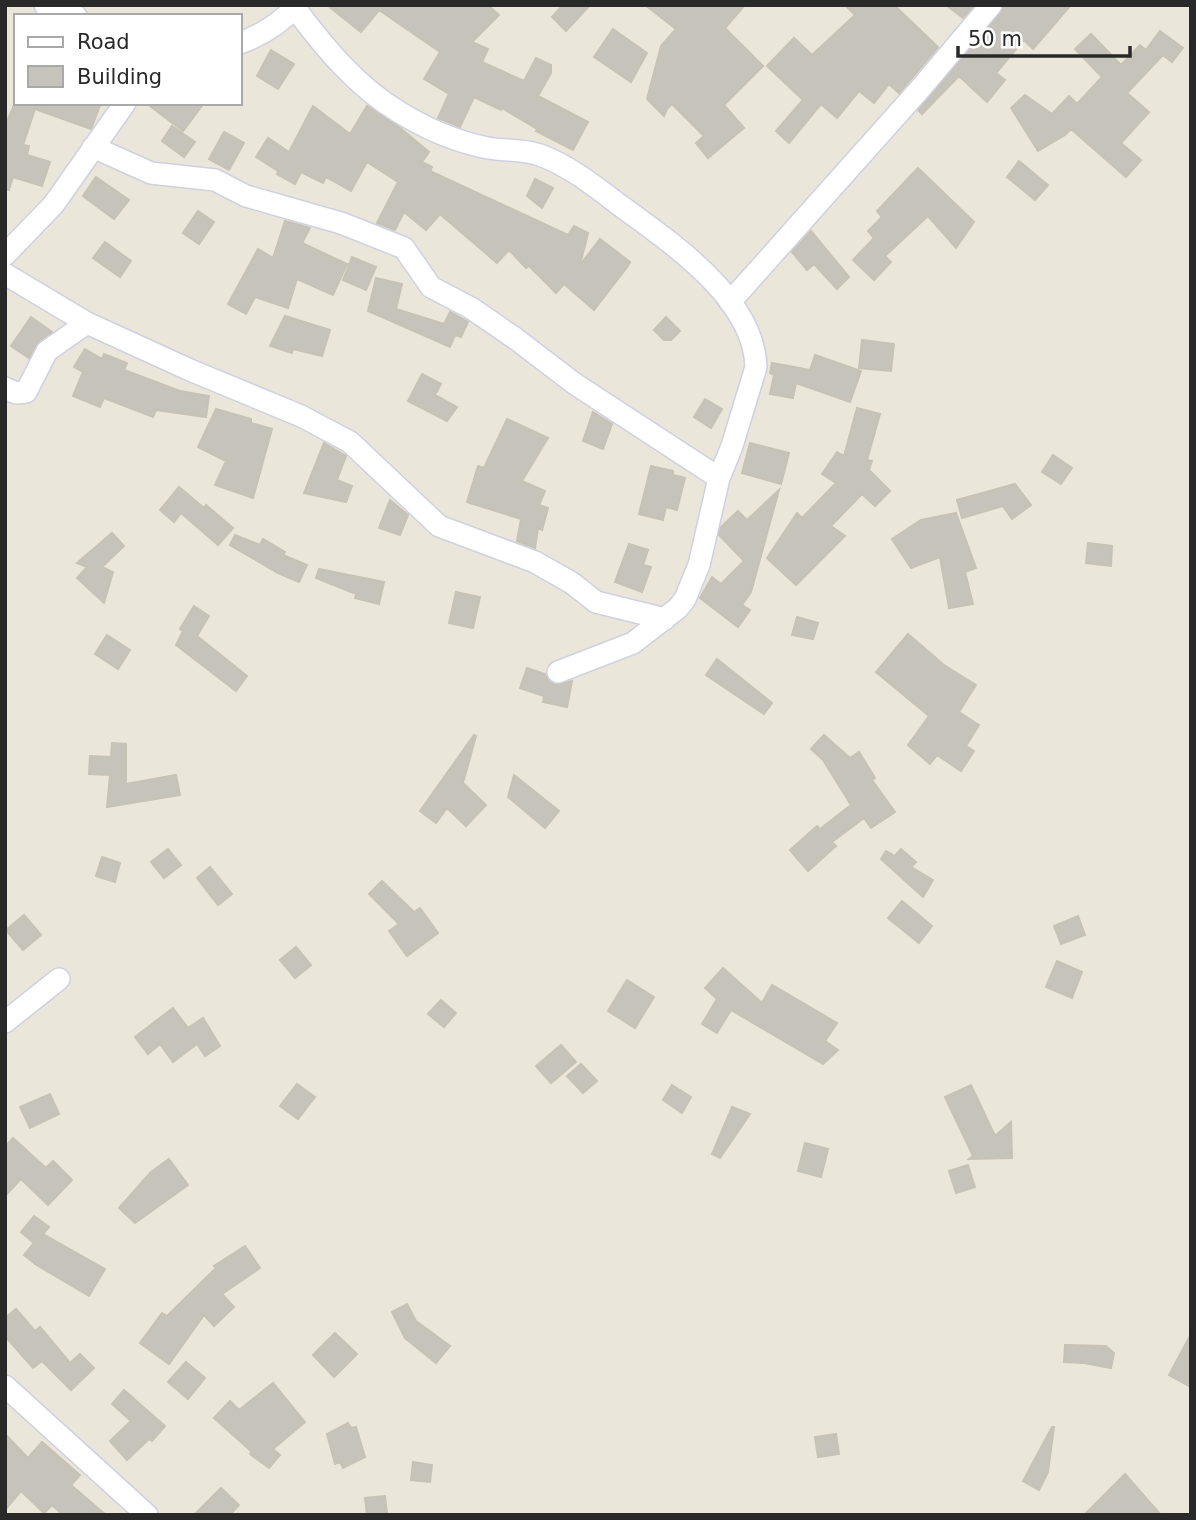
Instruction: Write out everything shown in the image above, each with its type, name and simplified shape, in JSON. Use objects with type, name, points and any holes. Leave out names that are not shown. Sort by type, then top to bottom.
[{"type":"street","points":[[45,5],[70,14]]},
{"type":"street","points":[[730,302],[920,89],[991,5]]},
{"type":"street","points":[[242,42],[259,36],[296,7],[315,34],[349,72],[377,98],[401,114],[446,136],[488,148],[509,148],[540,155],[579,175],[699,266],[730,302],[748,331],[756,354],[756,367],[732,446],[719,478],[699,565],[691,587],[678,608],[632,643],[558,672]]},
{"type":"street","points":[[5,255],[54,204],[124,105]]},
{"type":"street","points":[[93,147],[150,173],[215,180],[246,197],[341,223],[404,248],[431,287],[482,316],[575,384],[719,478]]},
{"type":"street","points":[[5,274],[87,323],[301,416],[350,442],[439,526],[535,562],[572,583],[596,602],[664,619]]},
{"type":"street","points":[[5,388],[16,393],[26,392],[47,351],[87,323]]},
{"type":"street","points":[[5,1022],[59,979]]},
{"type":"street","points":[[5,1386],[147,1515]]},
{"type":"building","points":[[327,5],[488,5],[499,15],[472,42],[488,49],[482,62],[524,81],[536,58],[551,65],[551,73],[538,96],[588,122],[573,150],[536,131],[537,129],[502,108],[501,110],[474,97],[460,127],[438,118],[449,94],[424,79],[440,52],[379,10],[361,32]]},
{"type":"building","points":[[563,5],[590,5],[566,31],[552,17]]},
{"type":"building","points":[[645,5],[745,5],[725,28],[763,66],[724,105],[744,128],[708,158],[696,143],[704,136],[672,104],[664,116],[647,99],[661,46],[676,29]]},
{"type":"building","points":[[845,5],[894,5],[938,47],[899,93],[889,84],[874,103],[859,91],[837,118],[821,104],[789,143],[776,131],[803,100],[767,66],[794,38],[812,55],[855,15]]},
{"type":"building","points":[[946,5],[974,5],[963,18]]},
{"type":"building","points":[[1004,5],[1071,5],[1033,49],[1024,40],[996,73],[1005,80],[987,102],[959,76],[922,114],[918,110],[1001,13]]},
{"type":"building","points":[[613,29],[647,53],[631,82],[594,57]]},
{"type":"building","points":[[1160,31],[1183,48],[1172,62],[1163,55],[1127,93],[1149,112],[1121,143],[1141,160],[1126,177],[1071,129],[1038,151],[1011,108],[1025,95],[1052,114],[1069,96],[1077,104],[1102,77],[1075,49],[1091,34],[1121,65],[1140,45],[1146,50]]},
{"type":"building","points":[[271,50],[294,64],[278,89],[257,76]]},
{"type":"building","points":[[14,105],[100,105],[91,129],[35,109],[23,145],[29,146],[27,155],[50,162],[42,186],[13,177],[9,190],[5,189],[5,126]]},
{"type":"building","points":[[149,105],[202,105],[183,131]]},
{"type":"building","points":[[313,106],[350,134],[367,106],[399,127],[429,152],[422,162],[432,167],[430,171],[568,235],[574,226],[588,233],[580,265],[600,239],[630,262],[628,266],[594,310],[564,284],[556,293],[509,250],[497,263],[440,214],[426,230],[404,212],[395,230],[377,223],[398,182],[367,162],[351,191],[326,177],[323,183],[301,172],[295,184],[256,157],[268,138],[289,152]]},
{"type":"building","points":[[172,126],[195,142],[184,157],[162,141]]},
{"type":"building","points":[[224,132],[244,143],[229,170],[209,159]]},
{"type":"building","points":[[1019,161],[1048,185],[1035,200],[1007,177]]},
{"type":"building","points":[[918,168],[974,222],[956,248],[928,216],[885,256],[891,262],[874,280],[853,260],[874,238],[868,231],[882,217],[877,211]]},
{"type":"building","points":[[96,177],[129,200],[114,219],[83,196]]},
{"type":"building","points":[[535,179],[553,188],[542,208],[527,196]]},
{"type":"building","points":[[198,211],[214,222],[199,244],[183,233]]},
{"type":"building","points":[[285,221],[310,228],[302,243],[347,264],[333,295],[297,279],[288,308],[255,297],[246,314],[228,304],[258,249],[273,258]]},
{"type":"building","points":[[811,231],[849,277],[837,289],[814,264],[807,270],[792,252]]},
{"type":"building","points":[[105,242],[131,261],[120,277],[93,258]]},
{"type":"building","points":[[352,257],[376,267],[366,290],[343,280]]},
{"type":"building","points":[[376,278],[402,284],[396,309],[444,324],[450,312],[468,322],[461,337],[455,335],[450,347],[368,311]]},
{"type":"building","points":[[285,316],[330,330],[322,356],[293,349],[292,353],[270,346]]},
{"type":"building","points":[[31,317],[52,332],[39,341],[29,358],[11,346]]},
{"type":"building","points":[[666,317],[680,331],[671,340],[664,340],[654,330]]},
{"type":"building","points":[[862,340],[894,344],[891,371],[859,368]]},
{"type":"building","points":[[85,349],[102,359],[104,354],[127,363],[124,370],[180,391],[209,396],[206,417],[156,410],[153,417],[104,398],[100,407],[73,396],[83,372],[74,367]]},
{"type":"building","points":[[815,355],[861,371],[850,402],[796,383],[793,398],[770,394],[774,375],[770,373],[772,363],[810,370]]},
{"type":"building","points":[[422,374],[441,384],[435,395],[457,407],[447,421],[408,401]]},
{"type":"building","points":[[705,399],[722,409],[711,428],[694,417]]},
{"type":"building","points":[[857,408],[880,414],[867,460],[872,461],[869,470],[890,491],[875,506],[862,494],[831,526],[845,536],[796,585],[767,558],[797,513],[802,518],[836,483],[822,474],[837,452],[844,456]]},
{"type":"building","points":[[216,409],[251,419],[251,423],[272,429],[253,498],[215,485],[226,461],[198,447]]},
{"type":"building","points":[[593,412],[612,424],[603,449],[583,441]]},
{"type":"building","points":[[507,419],[548,438],[522,481],[545,491],[539,505],[548,508],[542,530],[538,528],[535,548],[517,541],[521,519],[467,502],[478,466],[484,468]]},
{"type":"building","points":[[324,443],[346,456],[337,480],[352,486],[346,502],[304,493]]},
{"type":"building","points":[[750,443],[789,453],[781,484],[742,473]]},
{"type":"building","points":[[1053,455],[1072,468],[1061,484],[1042,472]]},
{"type":"building","points":[[651,466],[673,471],[673,475],[685,478],[677,510],[666,507],[663,520],[639,514]]},
{"type":"building","points":[[1015,484],[1031,505],[1012,519],[1003,506],[962,518],[957,500]]},
{"type":"building","points":[[179,487],[233,528],[218,545],[181,513],[174,522],[160,510]]},
{"type":"building","points":[[779,490],[751,592],[742,605],[750,610],[738,627],[700,598],[712,577],[721,584],[744,561],[719,535],[721,527],[738,511],[747,520]]},
{"type":"building","points":[[390,500],[408,515],[400,535],[379,528]]},
{"type":"building","points":[[956,513],[976,568],[965,572],[973,604],[949,608],[940,557],[911,568],[892,539],[921,520]]},
{"type":"building","points":[[112,533],[124,546],[102,567],[113,572],[104,603],[77,578],[87,567],[77,563]]},
{"type":"building","points":[[235,535],[260,545],[263,539],[285,552],[283,555],[307,565],[299,582],[230,545]]},
{"type":"building","points":[[1088,543],[1112,546],[1111,566],[1086,563]]},
{"type":"building","points":[[629,544],[648,550],[643,565],[651,567],[642,592],[615,582]]},
{"type":"building","points":[[319,569],[384,582],[379,604],[355,598],[356,594],[316,578]]},
{"type":"building","points":[[456,592],[480,597],[473,628],[449,623]]},
{"type":"building","points":[[194,606],[209,616],[197,636],[247,676],[236,691],[176,645],[183,631],[180,629]]},
{"type":"building","points":[[797,617],[818,623],[813,639],[792,635]]},
{"type":"building","points":[[908,634],[944,665],[976,685],[959,712],[979,725],[966,746],[974,751],[961,771],[937,755],[930,764],[908,745],[929,716],[876,672]]},
{"type":"building","points":[[107,635],[130,650],[118,669],[95,654]]},
{"type":"building","points":[[717,659],[772,703],[764,714],[706,675]]},
{"type":"building","points":[[527,668],[545,674],[549,682],[555,685],[572,681],[567,707],[543,702],[544,696],[520,688]]},
{"type":"building","points":[[474,735],[476,736],[463,783],[486,805],[466,826],[447,808],[436,823],[420,811]]},
{"type":"building","points":[[824,735],[850,758],[859,752],[875,778],[872,780],[895,812],[871,828],[864,818],[832,842],[836,846],[808,871],[790,850],[817,826],[820,829],[851,805],[823,760],[811,749]]},
{"type":"building","points":[[112,743],[126,744],[126,784],[176,775],[180,795],[107,807],[110,775],[89,774],[90,756],[111,757]]},
{"type":"building","points":[[514,775],[559,811],[545,828],[508,797]]},
{"type":"building","points":[[168,849],[181,865],[164,878],[151,862]]},
{"type":"building","points":[[901,849],[916,862],[911,867],[933,880],[923,897],[881,859],[886,851],[895,856]]},
{"type":"building","points":[[102,857],[120,863],[115,882],[96,876]]},
{"type":"building","points":[[210,867],[232,894],[218,905],[197,878]]},
{"type":"building","points":[[382,881],[414,912],[420,908],[438,933],[407,956],[389,931],[399,924],[369,894]]},
{"type":"building","points":[[902,901],[932,926],[919,943],[888,918]]},
{"type":"building","points":[[24,915],[41,935],[23,950],[6,930]]},
{"type":"building","points":[[1078,916],[1085,935],[1061,944],[1054,926]]},
{"type":"building","points":[[296,947],[311,965],[295,978],[280,960]]},
{"type":"building","points":[[1057,961],[1082,972],[1072,998],[1046,987]]},
{"type":"building","points":[[723,968],[762,1003],[772,985],[837,1023],[825,1041],[838,1050],[823,1064],[731,1010],[717,1033],[702,1024],[717,999],[705,988]]},
{"type":"building","points":[[627,980],[654,997],[635,1028],[608,1011]]},
{"type":"building","points":[[441,1000],[456,1013],[444,1027],[428,1014]]},
{"type":"building","points":[[173,1008],[188,1028],[203,1018],[220,1046],[205,1056],[197,1044],[173,1062],[160,1044],[148,1054],[135,1037]]},
{"type":"building","points":[[561,1045],[576,1062],[551,1083],[536,1066]]},
{"type":"building","points":[[581,1064],[597,1081],[583,1093],[567,1076]]},
{"type":"building","points":[[297,1084],[315,1097],[298,1119],[280,1106]]},
{"type":"building","points":[[672,1085],[691,1097],[682,1113],[663,1100]]},
{"type":"building","points":[[971,1085],[995,1136],[1011,1122],[1012,1158],[969,1159],[973,1156],[945,1097]]},
{"type":"building","points":[[50,1094],[59,1114],[30,1128],[20,1107]]},
{"type":"building","points":[[732,1107],[750,1114],[720,1158],[712,1154]]},
{"type":"building","points":[[13,1138],[46,1168],[53,1161],[72,1180],[48,1205],[21,1179],[5,1196],[5,1147]]},
{"type":"building","points":[[805,1143],[828,1149],[821,1177],[798,1171]]},
{"type":"building","points":[[169,1159],[188,1185],[135,1223],[119,1208],[151,1172]]},
{"type":"building","points":[[968,1165],[975,1187],[956,1193],[949,1171]]},
{"type":"building","points":[[34,1216],[49,1227],[43,1234],[105,1269],[89,1296],[24,1255],[34,1243],[21,1232]]},
{"type":"building","points":[[245,1246],[260,1268],[222,1294],[234,1307],[214,1326],[204,1315],[169,1364],[140,1343],[162,1313],[167,1316],[216,1268],[214,1266]]},
{"type":"building","points":[[407,1304],[416,1321],[450,1346],[436,1363],[405,1338],[392,1312]]},
{"type":"building","points":[[16,1309],[35,1331],[40,1327],[70,1363],[80,1354],[94,1368],[71,1390],[42,1361],[33,1368],[5,1336],[5,1318]]},
{"type":"building","points":[[335,1333],[357,1354],[334,1377],[313,1355]]},
{"type":"building","points":[[1191,1334],[1191,1387],[1169,1375]]},
{"type":"building","points":[[1065,1345],[1106,1346],[1114,1353],[1111,1368],[1064,1362]]},
{"type":"building","points":[[186,1362],[205,1378],[188,1399],[168,1382]]},
{"type":"building","points":[[273,1383],[305,1422],[273,1449],[280,1455],[269,1468],[250,1454],[252,1452],[214,1418],[230,1401],[239,1410]]},
{"type":"building","points":[[124,1390],[165,1426],[152,1441],[149,1439],[127,1460],[110,1441],[131,1421],[112,1404]]},
{"type":"building","points":[[348,1423],[351,1428],[356,1427],[365,1457],[343,1468],[340,1462],[335,1464],[327,1434]]},
{"type":"building","points":[[1052,1427],[1048,1472],[1039,1490],[1023,1481]]},
{"type":"building","points":[[5,1434],[28,1458],[42,1442],[80,1475],[71,1485],[106,1515],[63,1515],[52,1505],[44,1513],[21,1491],[5,1510]]},
{"type":"building","points":[[836,1434],[839,1454],[818,1457],[815,1437]]},
{"type":"building","points":[[413,1462],[432,1465],[430,1482],[411,1480]]},
{"type":"building","points":[[1125,1474],[1161,1515],[1084,1515]]},
{"type":"building","points":[[221,1488],[239,1505],[230,1515],[194,1515]]},
{"type":"building","points":[[385,1496],[387,1513],[367,1515],[365,1498]]}]
